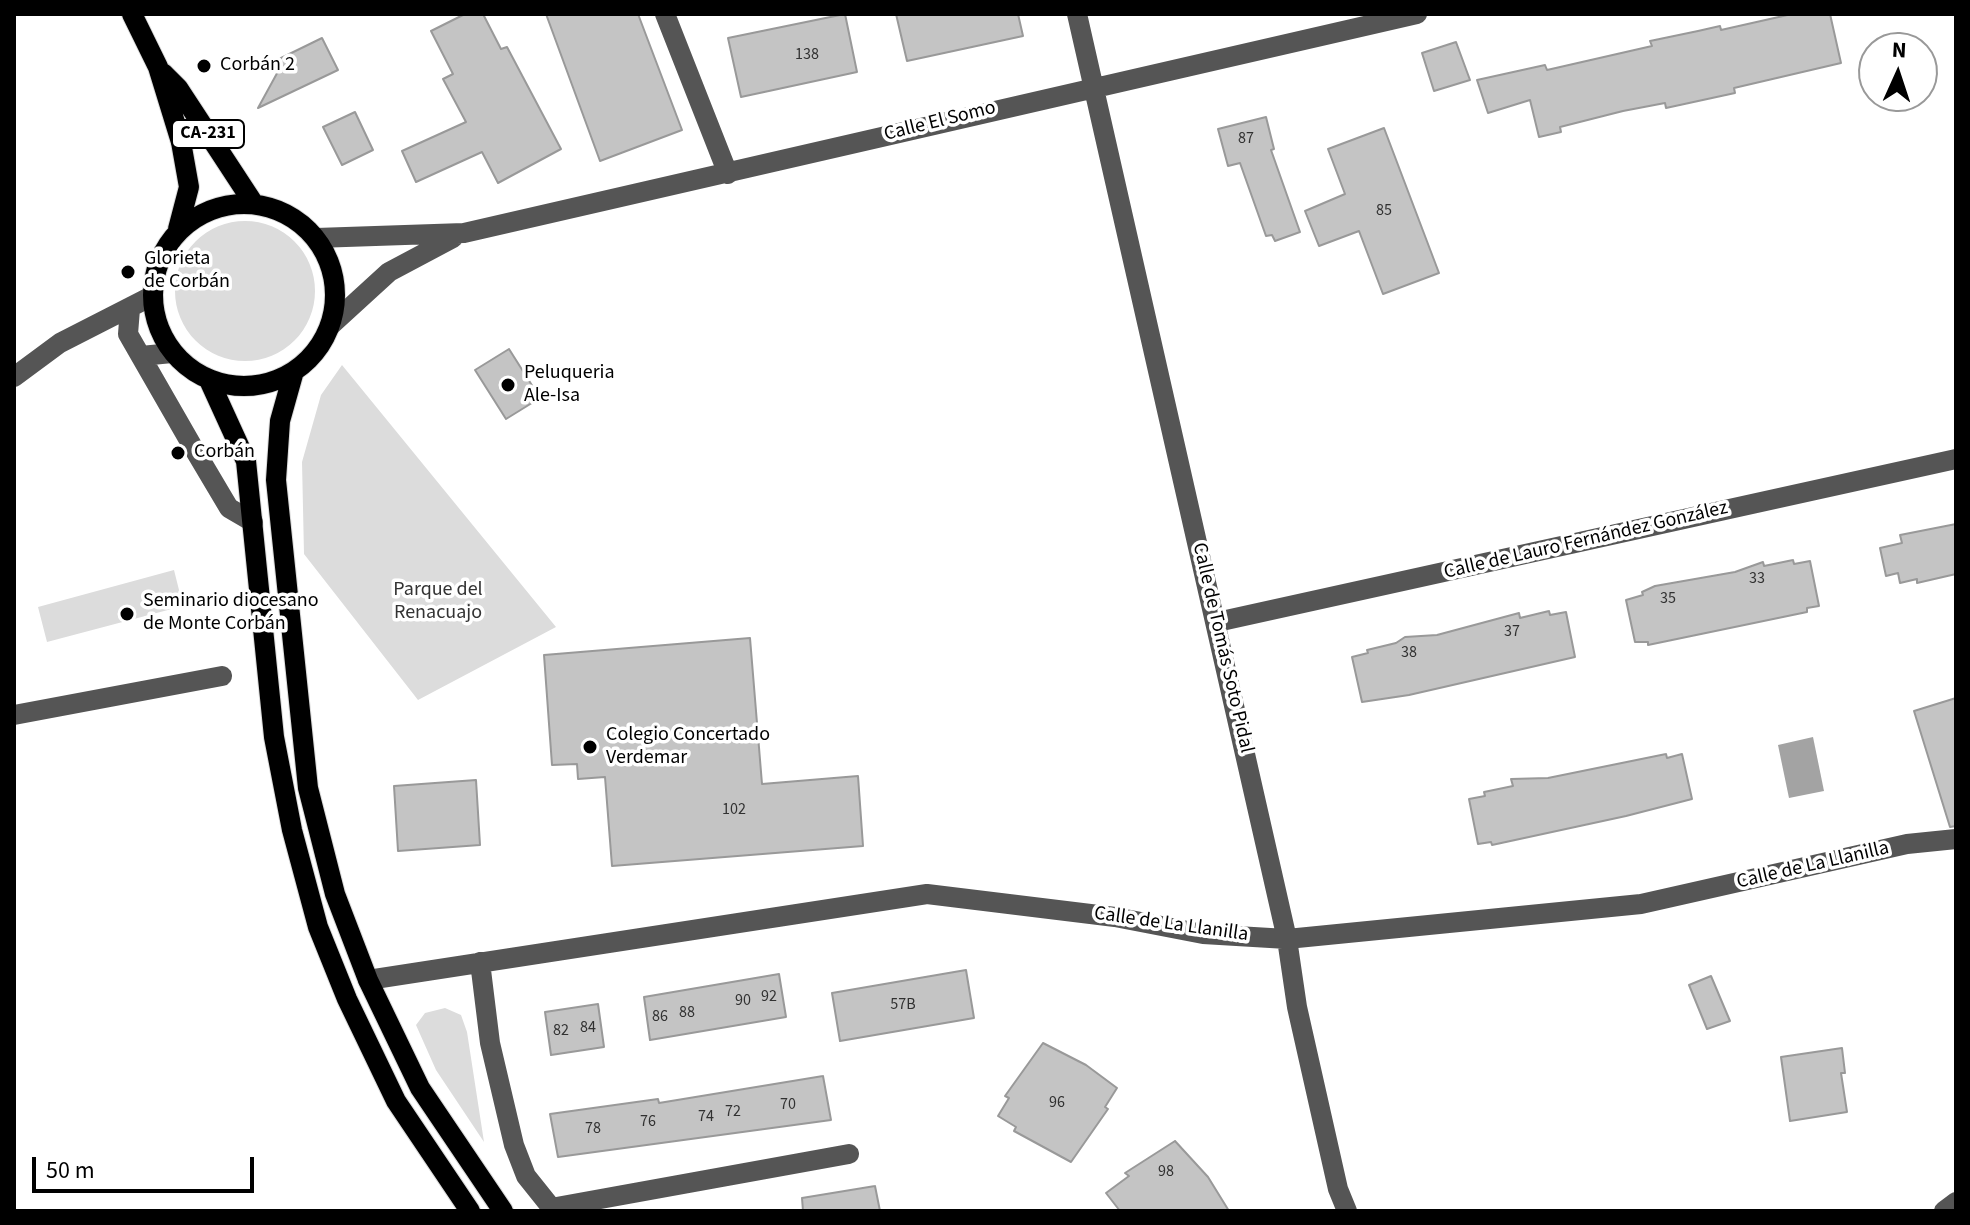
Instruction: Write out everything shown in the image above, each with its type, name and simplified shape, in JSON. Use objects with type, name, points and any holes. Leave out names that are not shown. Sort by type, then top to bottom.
[{"type":"main road","name":"CA-231","points":[[132,14],[158,67],[181,142],[189,187],[178,229]]},
{"type":"main road","name":"CA-231","points":[[158,67],[178,88],[254,204]]},
{"type":"main road","points":[[254,204],[278,210],[299,221],[316,238],[331,265],[336,295],[331,325],[316,351],[294,371],[268,384],[238,386],[209,380],[172,353],[161,333],[152,296],[163,252],[178,229],[223,206],[254,204]]},
{"type":"main road","points":[[294,371],[280,421],[276,480],[308,788],[335,894],[368,980],[420,1088],[503,1211]]},
{"type":"main road","points":[[209,380],[246,461],[274,737],[292,830],[318,927],[347,999],[396,1101],[470,1211]]},
{"type":"street","points":[[665,14],[728,174]]},
{"type":"street","name":"Calle de Tomás Soto Pidal","points":[[1077,14],[1217,622],[1338,1189],[1347,1211]]},
{"type":"street","name":"Calle El Somo","points":[[316,238],[464,233],[728,174],[1092,86],[1417,14]]},
{"type":"street","name":"Calle El Somo","points":[[331,325],[389,272],[464,233]]},
{"type":"street","points":[[14,377],[60,343],[152,296]]},
{"type":"street","points":[[130,309],[128,334],[229,508],[253,522]]},
{"type":"street","points":[[141,356],[172,353]]},
{"type":"street","name":"Calle de Lauro Fernández González","points":[[1217,622],[1956,459]]},
{"type":"street","points":[[14,715],[222,676]]},
{"type":"street","name":"Calle de La Llanilla","points":[[368,980],[927,894],[1115,917],[1203,934],[1287,939],[1641,904],[1907,844],[1956,839]]},
{"type":"street","points":[[480,962],[490,1043],[514,1145],[526,1176],[553,1209],[849,1154]]},
{"type":"street","points":[[1944,1211],[1956,1202]]},
{"type":"green space","name":"Glorieta de Corbán","points":[[245,221],[272,227],[294,242],[309,264],[315,291],[309,318],[294,340],[272,355],[245,361],[218,355],[196,340],[181,318],[175,291],[181,264],[196,242],[218,227]]},
{"type":"green space","name":"Parque del Renacuajo","points":[[342,365],[556,627],[418,700],[304,554],[302,462],[321,395]]},
{"type":"green space","points":[[174,570],[183,606],[47,642],[38,607]]},
{"type":"green space","points":[[445,1008],[461,1015],[467,1032],[484,1142],[436,1070],[416,1025],[425,1013]]},
{"type":"shaded area","points":[[1813,737],[1824,791],[1789,798],[1778,745]]},
{"type":"building","points":[[465,14],[483,14],[501,49],[507,47],[561,149],[498,183],[482,152],[416,182],[402,151],[466,122],[443,79],[453,74],[431,31]]},
{"type":"building","points":[[546,14],[638,14],[682,130],[600,161]]},
{"type":"building","points":[[845,14],[857,72],[741,97],[728,38]]},
{"type":"building","points":[[896,14],[1018,14],[1023,36],[907,61]]},
{"type":"building","points":[[1792,14],[1830,14],[1841,63],[1734,88],[1735,93],[1666,108],[1665,103],[1623,111],[1560,127],[1561,132],[1539,137],[1530,100],[1488,113],[1477,80],[1545,65],[1547,70],[1652,46],[1650,41],[1720,26],[1721,30]]},
{"type":"building","points":[[322,38],[338,70],[258,108],[281,66],[277,60]]},
{"type":"building","points":[[1456,42],[1470,80],[1434,91],[1422,53]]},
{"type":"building","points":[[355,112],[373,150],[342,165],[323,127]]},
{"type":"building","points":[[1266,117],[1274,149],[1271,150],[1300,232],[1275,241],[1272,235],[1266,236],[1240,163],[1228,166],[1218,129]]},
{"type":"building","points":[[1384,128],[1439,273],[1383,294],[1359,231],[1319,246],[1305,211],[1345,194],[1328,149]]},
{"type":"building","name":"Peluqueria Ale-Isa","points":[[509,349],[540,398],[506,419],[475,370]]},
{"type":"building","points":[[1956,524],[1956,574],[1917,583],[1917,579],[1900,583],[1898,573],[1886,576],[1880,548],[1902,543],[1900,535]]},
{"type":"building","points":[[1793,560],[1794,564],[1810,561],[1819,606],[1807,608],[1807,612],[1648,645],[1648,642],[1635,642],[1626,600],[1643,595],[1642,592],[1655,586],[1735,572],[1763,562],[1764,566]]},
{"type":"building","points":[[1549,611],[1550,615],[1566,612],[1575,657],[1409,695],[1362,702],[1352,657],[1396,643],[1405,637],[1437,635],[1519,613],[1520,618]]},
{"type":"building","points":[[750,638],[762,784],[858,776],[863,846],[612,866],[605,777],[578,779],[577,764],[552,765],[544,655]]},
{"type":"building","points":[[1956,698],[1956,826],[1950,827],[1914,711]]},
{"type":"building","points":[[1666,754],[1667,758],[1682,754],[1692,799],[1492,845],[1491,842],[1478,844],[1469,799],[1485,796],[1484,792],[1513,786],[1511,779],[1548,778]]},
{"type":"building","points":[[476,780],[480,845],[398,851],[394,786]]},
{"type":"building","points":[[966,970],[974,1018],[840,1041],[832,993]]},
{"type":"building","points":[[779,974],[786,1017],[650,1040],[644,997]]},
{"type":"building","points":[[1711,976],[1730,1021],[1707,1029],[1689,985]]},
{"type":"building","points":[[598,1004],[604,1047],[551,1055],[545,1012]]},
{"type":"building","points":[[1043,1043],[1086,1065],[1117,1088],[1105,1107],[1108,1109],[1071,1162],[1014,1131],[1016,1127],[998,1116],[1009,1098],[1005,1096]]},
{"type":"building","points":[[1842,1048],[1845,1073],[1841,1073],[1847,1112],[1790,1121],[1781,1057]]},
{"type":"building","points":[[823,1076],[831,1120],[558,1157],[550,1114],[658,1099],[659,1103]]},
{"type":"building","points":[[1175,1141],[1208,1177],[1229,1211],[1120,1211],[1106,1193],[1129,1176],[1125,1173]]},
{"type":"building","points":[[875,1186],[880,1211],[803,1211],[802,1198]]},
{"type":"place","name":"Corbán 2","points":[[204,66]]},
{"type":"place","name":"Glorieta de Corbán","points":[[128,272]]},
{"type":"place","name":"Peluqueria Ale-Isa","points":[[508,385]]},
{"type":"place","name":"Corbán","points":[[178,453]]},
{"type":"place","name":"Seminario diocesano de Monte Corbán","points":[[127,614]]},
{"type":"place","name":"Colegio Concertado Verdemar","points":[[590,747]]}]
